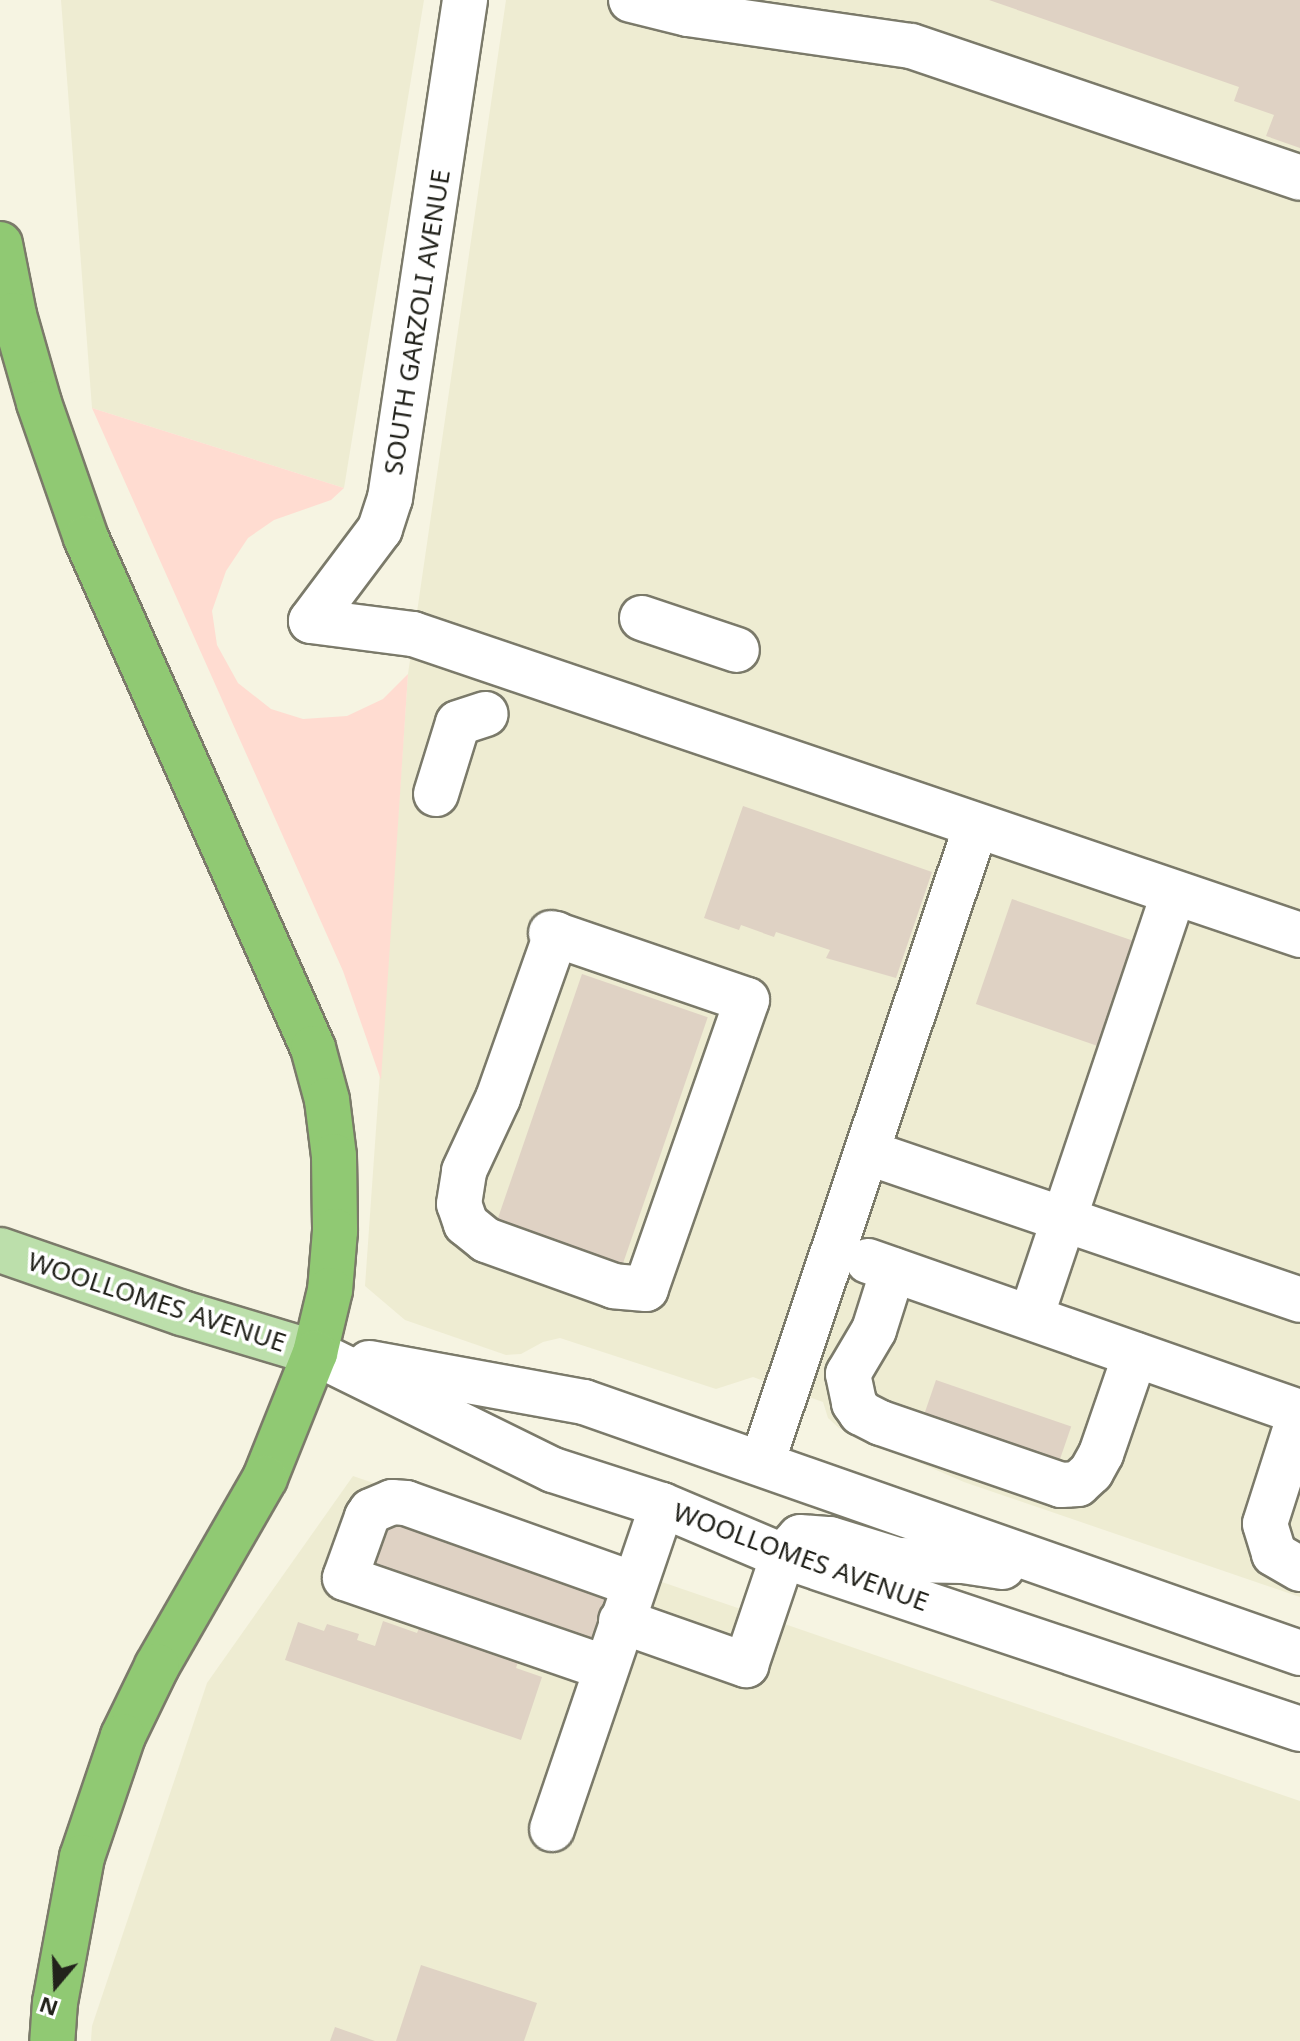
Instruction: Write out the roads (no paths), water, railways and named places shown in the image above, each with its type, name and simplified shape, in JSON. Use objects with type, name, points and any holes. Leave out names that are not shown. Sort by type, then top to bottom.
[{"type":"highway","points":[[0,244],[14,315],[39,403],[86,538],[313,1048],[327,1100],[334,1156],[335,1231],[330,1290],[315,1353],[265,1478],[157,1666],[123,1736],[82,1857],[55,2002],[52,2041]]},
{"type":"main road","name":"WOOLLOMES AVENUE","points":[[0,1250],[245,1333],[315,1353]]},
{"type":"street","name":"SOUTH GARZOLI AVENUE","points":[[465,0],[390,498],[380,529],[311,621],[413,634],[976,826]]},
{"type":"street","points":[[631,0],[688,14],[911,46],[1300,178]]},
{"type":"street","points":[[642,618],[737,650]]},
{"type":"street","points":[[436,794],[458,723],[486,714]]},
{"type":"street","points":[[762,1463],[869,1153],[976,826],[1174,893],[1299,930]]},
{"type":"street","points":[[1031,1317],[1174,893]]},
{"type":"street","points":[[554,934],[747,1000],[646,1289],[614,1286],[486,1240],[466,1224],[459,1204],[464,1171],[498,1098],[554,934]]},
{"type":"street","points":[[869,1153],[1300,1300]]},
{"type":"street","points":[[835,1250],[1300,1413],[1278,1519],[1274,1554],[1300,1569]]},
{"type":"street","points":[[893,1270],[874,1330],[848,1374],[851,1395],[861,1413],[881,1423],[1061,1485],[1078,1484],[1085,1479],[1101,1454],[1135,1355]]},
{"type":"street","name":"WOOLLOMES AVENUE","points":[[315,1353],[584,1402],[1300,1653]]},
{"type":"street","name":"WOOLLOMES AVENUE","points":[[315,1353],[553,1470],[662,1505],[783,1556],[1300,1729]]},
{"type":"street","points":[[606,1668],[345,1578],[367,1517],[371,1511],[392,1502],[406,1503],[628,1602],[746,1665],[783,1556],[800,1537],[830,1539],[898,1560],[963,1561],[1093,1581]]},
{"type":"street","points":[[552,1829],[662,1505]]}]
